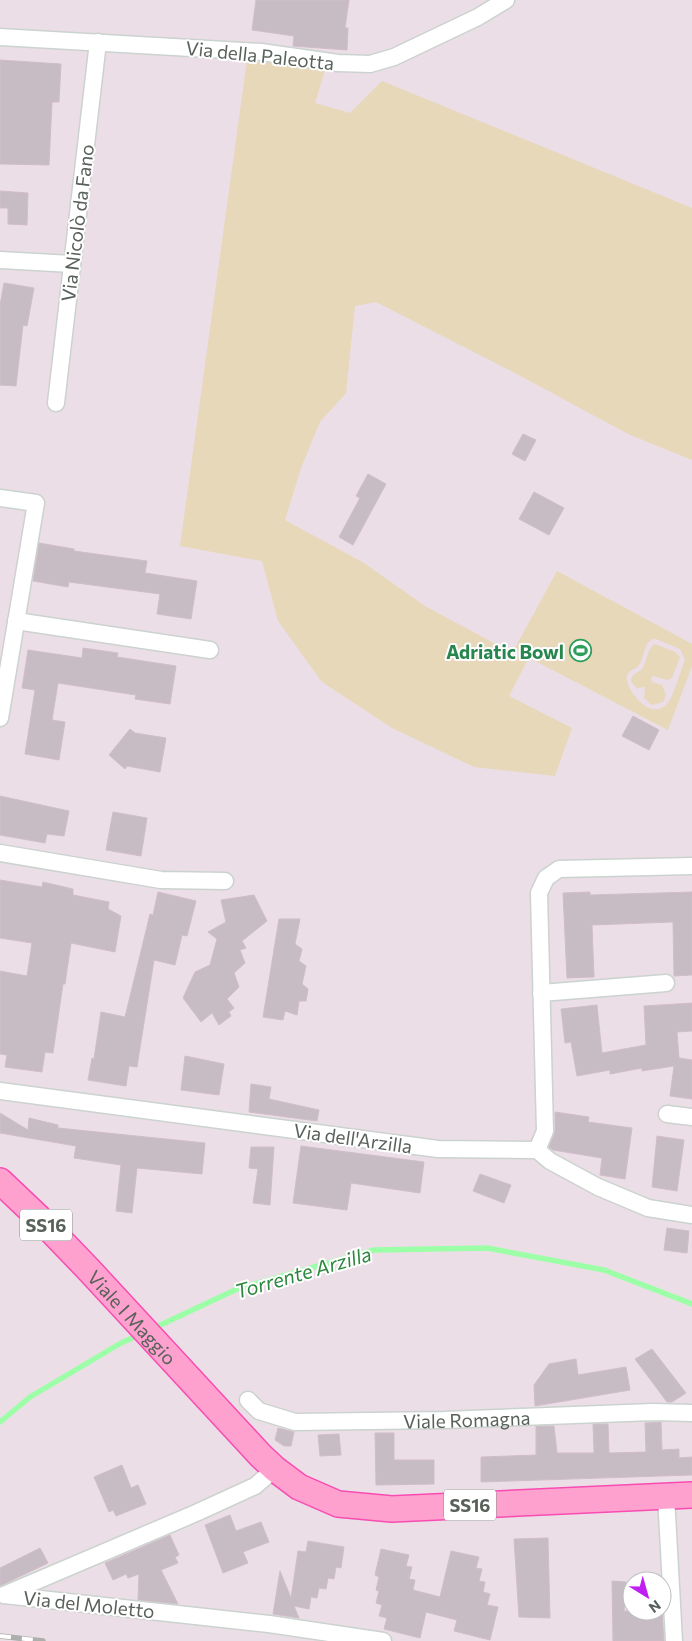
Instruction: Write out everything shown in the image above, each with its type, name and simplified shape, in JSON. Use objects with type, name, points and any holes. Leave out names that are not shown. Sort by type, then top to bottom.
[{"type":"main road","name":"Viale I Maggio","points":[[0,1181],[90,1271],[268,1463]]},
{"type":"main road","name":"SS16","points":[[268,1463],[300,1487],[338,1504],[392,1509],[692,1495]]},
{"type":"street","name":"Via della Paleotta","points":[[0,37],[261,52],[338,63],[370,64],[394,57],[478,17],[506,0]]},
{"type":"street","name":"Via Nicolò da Fano","points":[[56,403],[98,42]]},
{"type":"street","points":[[0,260],[72,264]]},
{"type":"street","points":[[0,498],[36,503],[0,718]]},
{"type":"street","points":[[16,621],[210,650]]},
{"type":"street","points":[[0,853],[161,880],[225,881]]},
{"type":"street","points":[[692,866],[559,869],[546,878],[540,893],[545,1131],[537,1150],[550,1161],[598,1187],[648,1208],[692,1215]]},
{"type":"street","points":[[541,993],[666,983]]},
{"type":"street","name":"Via dell'Arzilla","points":[[0,1091],[438,1149],[537,1150]]},
{"type":"street","points":[[667,1114],[692,1117]]},
{"type":"street","name":"Viale Romagna","points":[[248,1400],[259,1410],[295,1422],[444,1420],[653,1412],[692,1413]]},
{"type":"street","name":"Via del Moletto","points":[[268,1463],[255,1486],[4,1595],[269,1624],[383,1641]]},
{"type":"street","points":[[666,1496],[674,1641]]},
{"type":"shaded area","points":[[247,60],[325,70],[315,103],[350,113],[382,81],[692,208],[692,460],[628,434],[513,372],[376,302],[355,306],[346,393],[320,422],[301,468],[285,520],[364,563],[425,606],[527,661],[509,696],[572,728],[555,776],[474,767],[392,728],[322,682],[278,621],[262,561],[180,546]]},
{"type":"shaded area","name":"Adriatic Bowl","points":[[557,571],[692,644],[692,666],[668,730],[514,650]],"holes":[[[652,639],[680,649],[685,659],[668,703],[661,708],[654,709],[646,707],[634,695],[627,681],[627,676],[642,660],[649,642]]]},
{"type":"shaded area","points":[[655,644],[675,652],[680,657],[672,678],[667,680],[654,676],[651,678],[652,682],[662,685],[666,695],[663,702],[652,705],[644,698],[645,687],[637,688],[631,680],[634,674],[642,669],[650,649]]},
{"type":"building","points":[[256,0],[349,0],[345,28],[348,28],[347,50],[293,46],[294,36],[252,30]]},
{"type":"building","points":[[0,60],[61,64],[59,102],[52,102],[49,165],[0,164]]},
{"type":"building","points":[[0,191],[28,193],[27,225],[8,224],[8,208],[0,208]]},
{"type":"building","points":[[4,283],[34,288],[27,326],[23,325],[16,386],[0,385],[0,305]]},
{"type":"building","points":[[523,434],[536,440],[525,461],[512,454]]},
{"type":"building","points":[[368,474],[386,484],[353,545],[339,537],[360,498],[356,496]]},
{"type":"building","points":[[534,492],[564,508],[549,535],[519,519]]},
{"type":"building","points":[[39,543],[74,549],[74,551],[147,561],[145,573],[197,581],[191,619],[157,614],[160,594],[69,582],[68,587],[33,581]]},
{"type":"building","points":[[83,648],[118,653],[117,657],[176,666],[170,704],[135,699],[136,695],[58,683],[52,720],[65,722],[59,760],[25,754],[35,690],[22,688],[28,650],[82,658]]},
{"type":"building","points":[[633,716],[659,730],[649,750],[622,736]]},
{"type":"building","points":[[130,729],[135,733],[166,738],[160,772],[127,766],[125,769],[109,755]]},
{"type":"building","points":[[0,796],[69,811],[64,836],[47,834],[45,843],[0,835]]},
{"type":"building","points":[[113,812],[147,818],[141,856],[106,850]]},
{"type":"building","points":[[0,880],[42,887],[43,882],[73,889],[73,895],[109,902],[108,909],[121,916],[115,952],[71,943],[53,1053],[45,1052],[42,1072],[5,1067],[7,1055],[0,1054],[0,971],[27,976],[32,943],[0,938]]},
{"type":"building","points":[[158,892],[196,901],[187,936],[182,935],[175,965],[154,960],[137,1067],[129,1066],[126,1086],[88,1080],[92,1058],[94,1059],[101,1012],[125,1017],[150,914],[153,915]]},
{"type":"building","points":[[590,892],[590,895],[692,892],[692,975],[674,976],[673,922],[592,925],[594,977],[567,978],[563,893]]},
{"type":"building","points":[[254,895],[267,921],[242,941],[246,948],[240,950],[245,963],[234,973],[239,987],[227,999],[234,1008],[229,1012],[231,1016],[219,1025],[212,1013],[201,1022],[183,998],[195,972],[210,965],[217,939],[208,932],[226,922],[221,900]]},
{"type":"building","points":[[279,919],[300,919],[295,944],[302,949],[299,961],[306,966],[302,984],[308,989],[306,1001],[299,1001],[297,1015],[285,1011],[283,1020],[263,1017]]},
{"type":"building","points":[[692,1003],[692,1031],[677,1032],[679,1058],[692,1060],[692,1099],[670,1096],[674,1066],[642,1071],[642,1068],[610,1074],[610,1070],[577,1076],[571,1042],[565,1043],[561,1009],[597,1005],[602,1053],[646,1045],[644,1006]]},
{"type":"building","points":[[185,1056],[224,1064],[219,1095],[181,1090]]},
{"type":"building","points":[[251,1084],[271,1087],[269,1099],[319,1110],[317,1121],[249,1112]]},
{"type":"building","points":[[555,1112],[589,1117],[588,1122],[632,1128],[625,1179],[600,1175],[602,1158],[553,1150],[549,1147],[555,1131]]},
{"type":"building","points":[[0,1113],[28,1130],[29,1118],[58,1125],[58,1128],[205,1143],[202,1174],[137,1168],[132,1213],[116,1211],[121,1165],[74,1158],[76,1146],[0,1133]]},
{"type":"building","points":[[657,1136],[684,1140],[677,1191],[652,1187]]},
{"type":"building","points":[[301,1146],[424,1162],[420,1193],[351,1183],[347,1210],[293,1203]]},
{"type":"building","points":[[251,1147],[274,1147],[270,1205],[253,1203],[258,1169],[249,1168]]},
{"type":"building","points":[[480,1174],[511,1185],[504,1203],[473,1191]]},
{"type":"building","points":[[667,1228],[689,1231],[687,1253],[664,1250]]},
{"type":"building","points":[[652,1349],[686,1393],[672,1402],[667,1402],[635,1359]]},
{"type":"building","points":[[576,1359],[578,1375],[626,1367],[630,1390],[535,1406],[534,1385],[549,1364]]},
{"type":"building","points":[[661,1422],[662,1450],[679,1449],[679,1458],[692,1457],[692,1475],[481,1482],[481,1457],[536,1455],[536,1426],[554,1426],[557,1453],[594,1453],[593,1424],[608,1424],[609,1453],[646,1452],[645,1423]]},
{"type":"building","points":[[278,1428],[294,1432],[291,1446],[284,1446],[275,1440]]},
{"type":"building","points":[[375,1433],[394,1433],[394,1460],[434,1460],[434,1484],[376,1485]]},
{"type":"building","points":[[339,1434],[341,1455],[320,1456],[318,1435]]},
{"type":"building","points":[[122,1465],[131,1488],[138,1485],[146,1504],[116,1516],[113,1510],[109,1512],[94,1477]]},
{"type":"building","points":[[230,1515],[236,1531],[261,1522],[269,1542],[243,1552],[248,1563],[223,1573],[205,1525]]},
{"type":"building","points":[[170,1535],[179,1555],[175,1557],[178,1563],[161,1570],[178,1604],[138,1600],[139,1574],[128,1578],[126,1574],[113,1580],[105,1563]]},
{"type":"building","points":[[548,1538],[550,1618],[519,1617],[514,1539]]},
{"type":"building","points":[[308,1541],[344,1547],[341,1568],[336,1567],[334,1579],[328,1578],[326,1589],[319,1588],[317,1598],[311,1597],[309,1609],[294,1606],[299,1618],[273,1614],[280,1571],[291,1598],[298,1551],[306,1552]]},
{"type":"building","points":[[40,1548],[48,1563],[0,1586],[0,1568]]},
{"type":"building","points":[[381,1549],[409,1555],[406,1566],[412,1567],[409,1579],[415,1580],[413,1590],[440,1597],[451,1551],[479,1557],[476,1568],[482,1569],[479,1581],[485,1582],[483,1592],[490,1594],[487,1605],[498,1607],[490,1640],[454,1631],[457,1620],[426,1612],[420,1638],[384,1629],[387,1618],[379,1616],[382,1605],[376,1603],[379,1591],[376,1590],[379,1577],[375,1575]]},
{"type":"building","points":[[612,1581],[622,1582],[622,1621],[663,1621],[664,1641],[613,1641]]},
{"type":"waterway","name":"Torrente Arzilla","points":[[152,1329],[237,1289],[374,1250],[487,1248],[604,1270],[692,1304]]},
{"type":"waterway","name":"Torrente Arzilla","points":[[0,1422],[30,1397],[121,1343],[141,1334]]},
{"type":"railway","points":[[0,1636],[43,1641]]},
{"type":"place","name":"Adriatic Bowl","points":[[580,651]]}]
